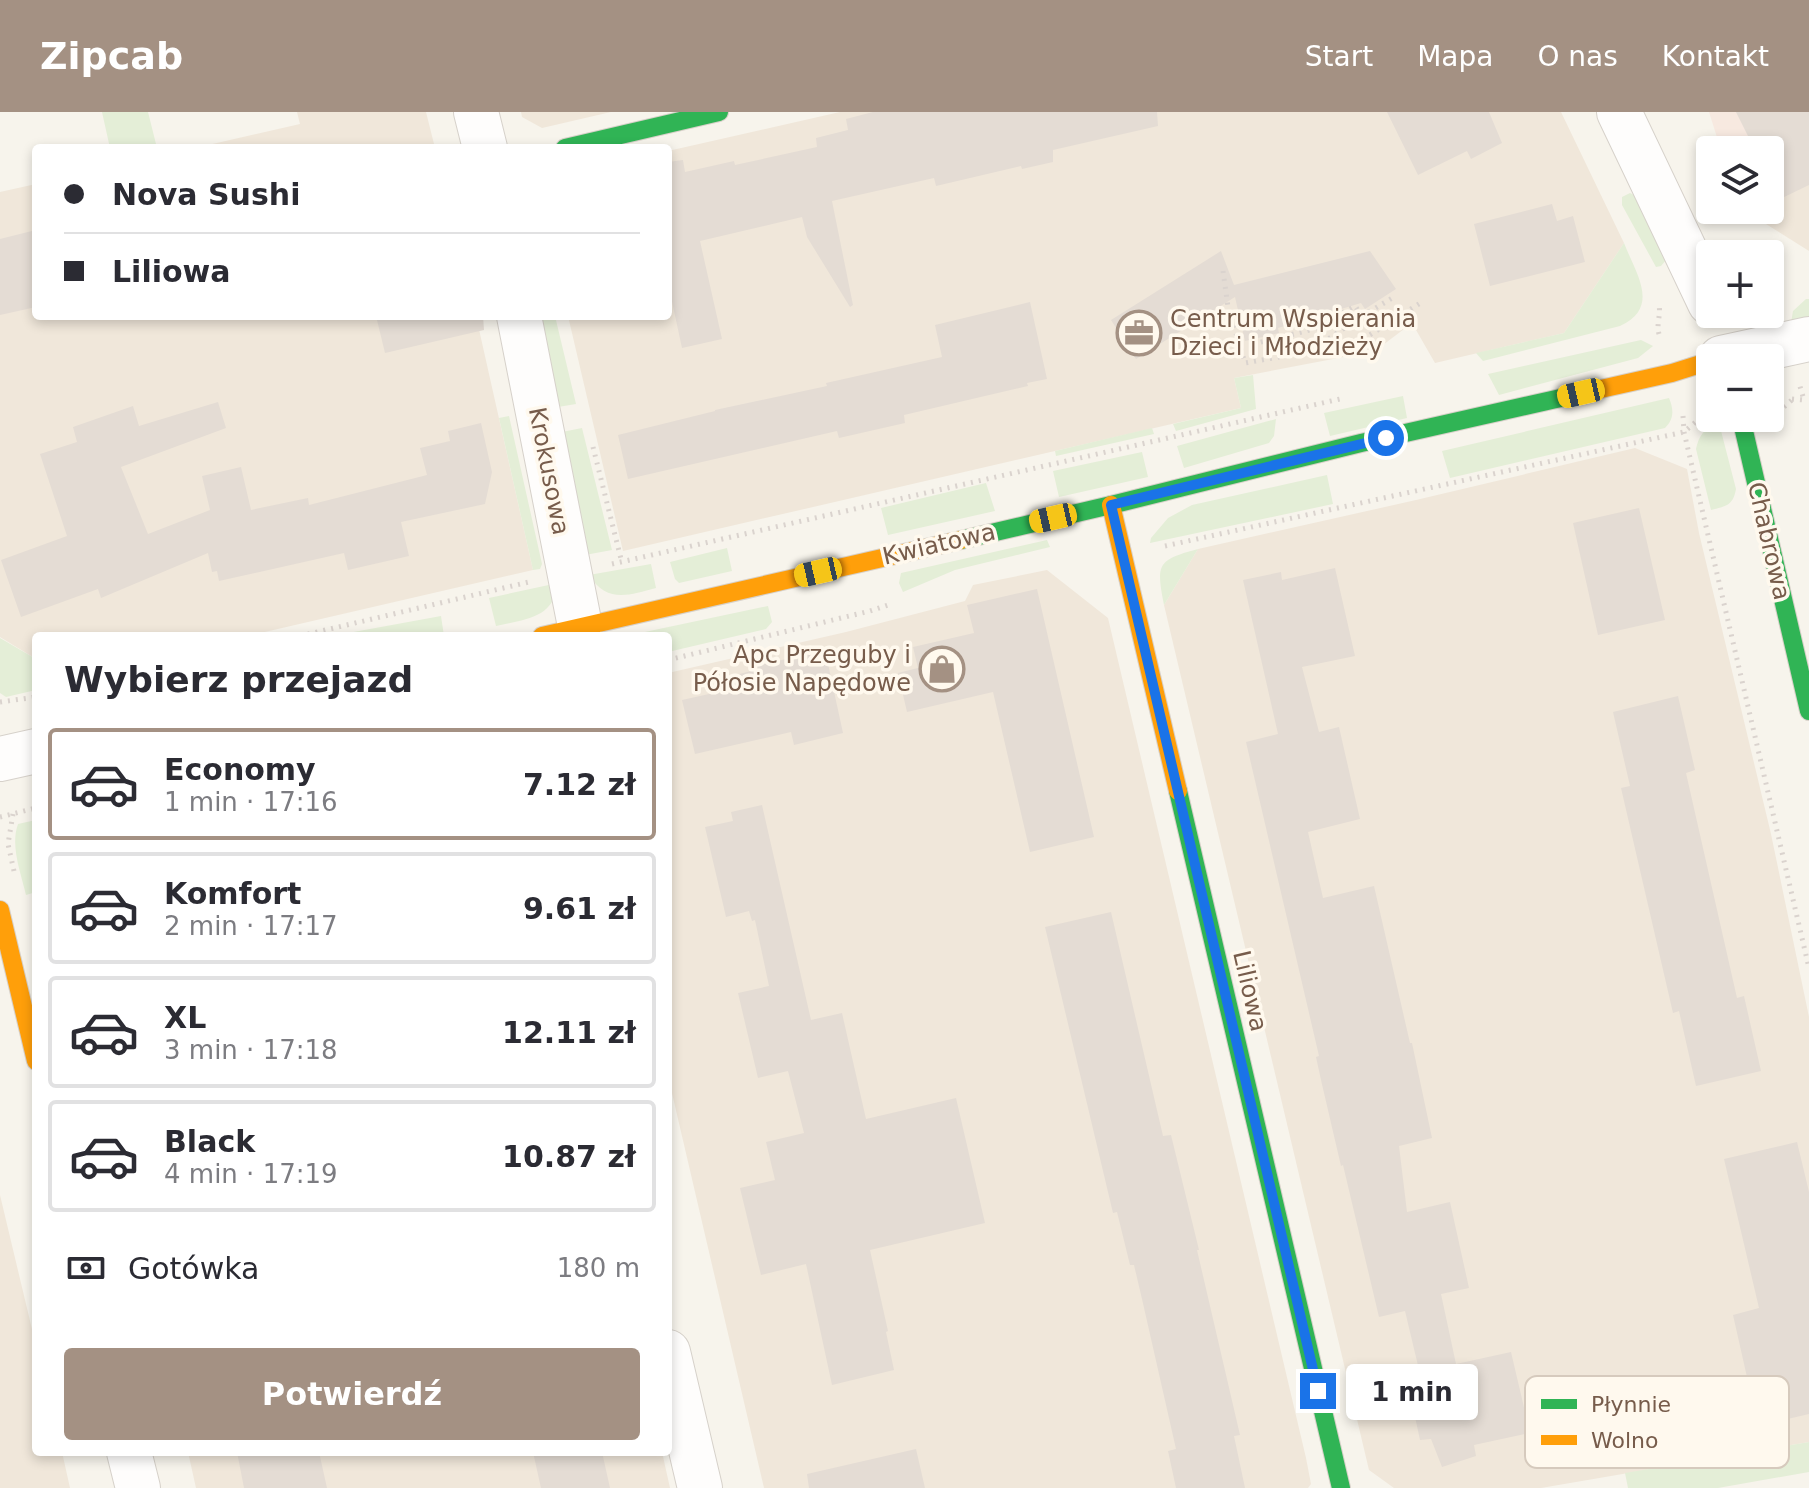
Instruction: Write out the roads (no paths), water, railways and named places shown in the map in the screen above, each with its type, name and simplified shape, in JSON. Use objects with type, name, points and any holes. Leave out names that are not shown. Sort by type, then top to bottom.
[{"type":"street","points":[[476,112],[484,144]]},
{"type":"street","points":[[582,144],[719,112]]},
{"type":"street","points":[[1619,112],[1696,274]]},
{"type":"street","name":"Krokusowa","points":[[520,320],[568,570],[561,631]]},
{"type":"street","name":"Kwiatowa","points":[[1784,344],[1809,339]]},
{"type":"street","name":"Kwiatowa","points":[[561,631],[1111,505],[1696,366]]},
{"type":"street","name":"Chabrowa","points":[[1744,432],[1809,711]]},
{"type":"street","name":"Liliowa","points":[[1111,505],[1341,1488]]},
{"type":"street","points":[[0,759],[32,752]]},
{"type":"street","points":[[0,910],[32,1044]]},
{"type":"street","points":[[672,1369],[700,1488]]},
{"type":"street","points":[[130,1456],[138,1488]]},
{"type":"place","name":"Centrum Wspierania Dzieci i Młodzieży","points":[[1139,333]]},
{"type":"place","name":"Apc Przeguby i Półosie Napędowe","points":[[942,669]]}]
